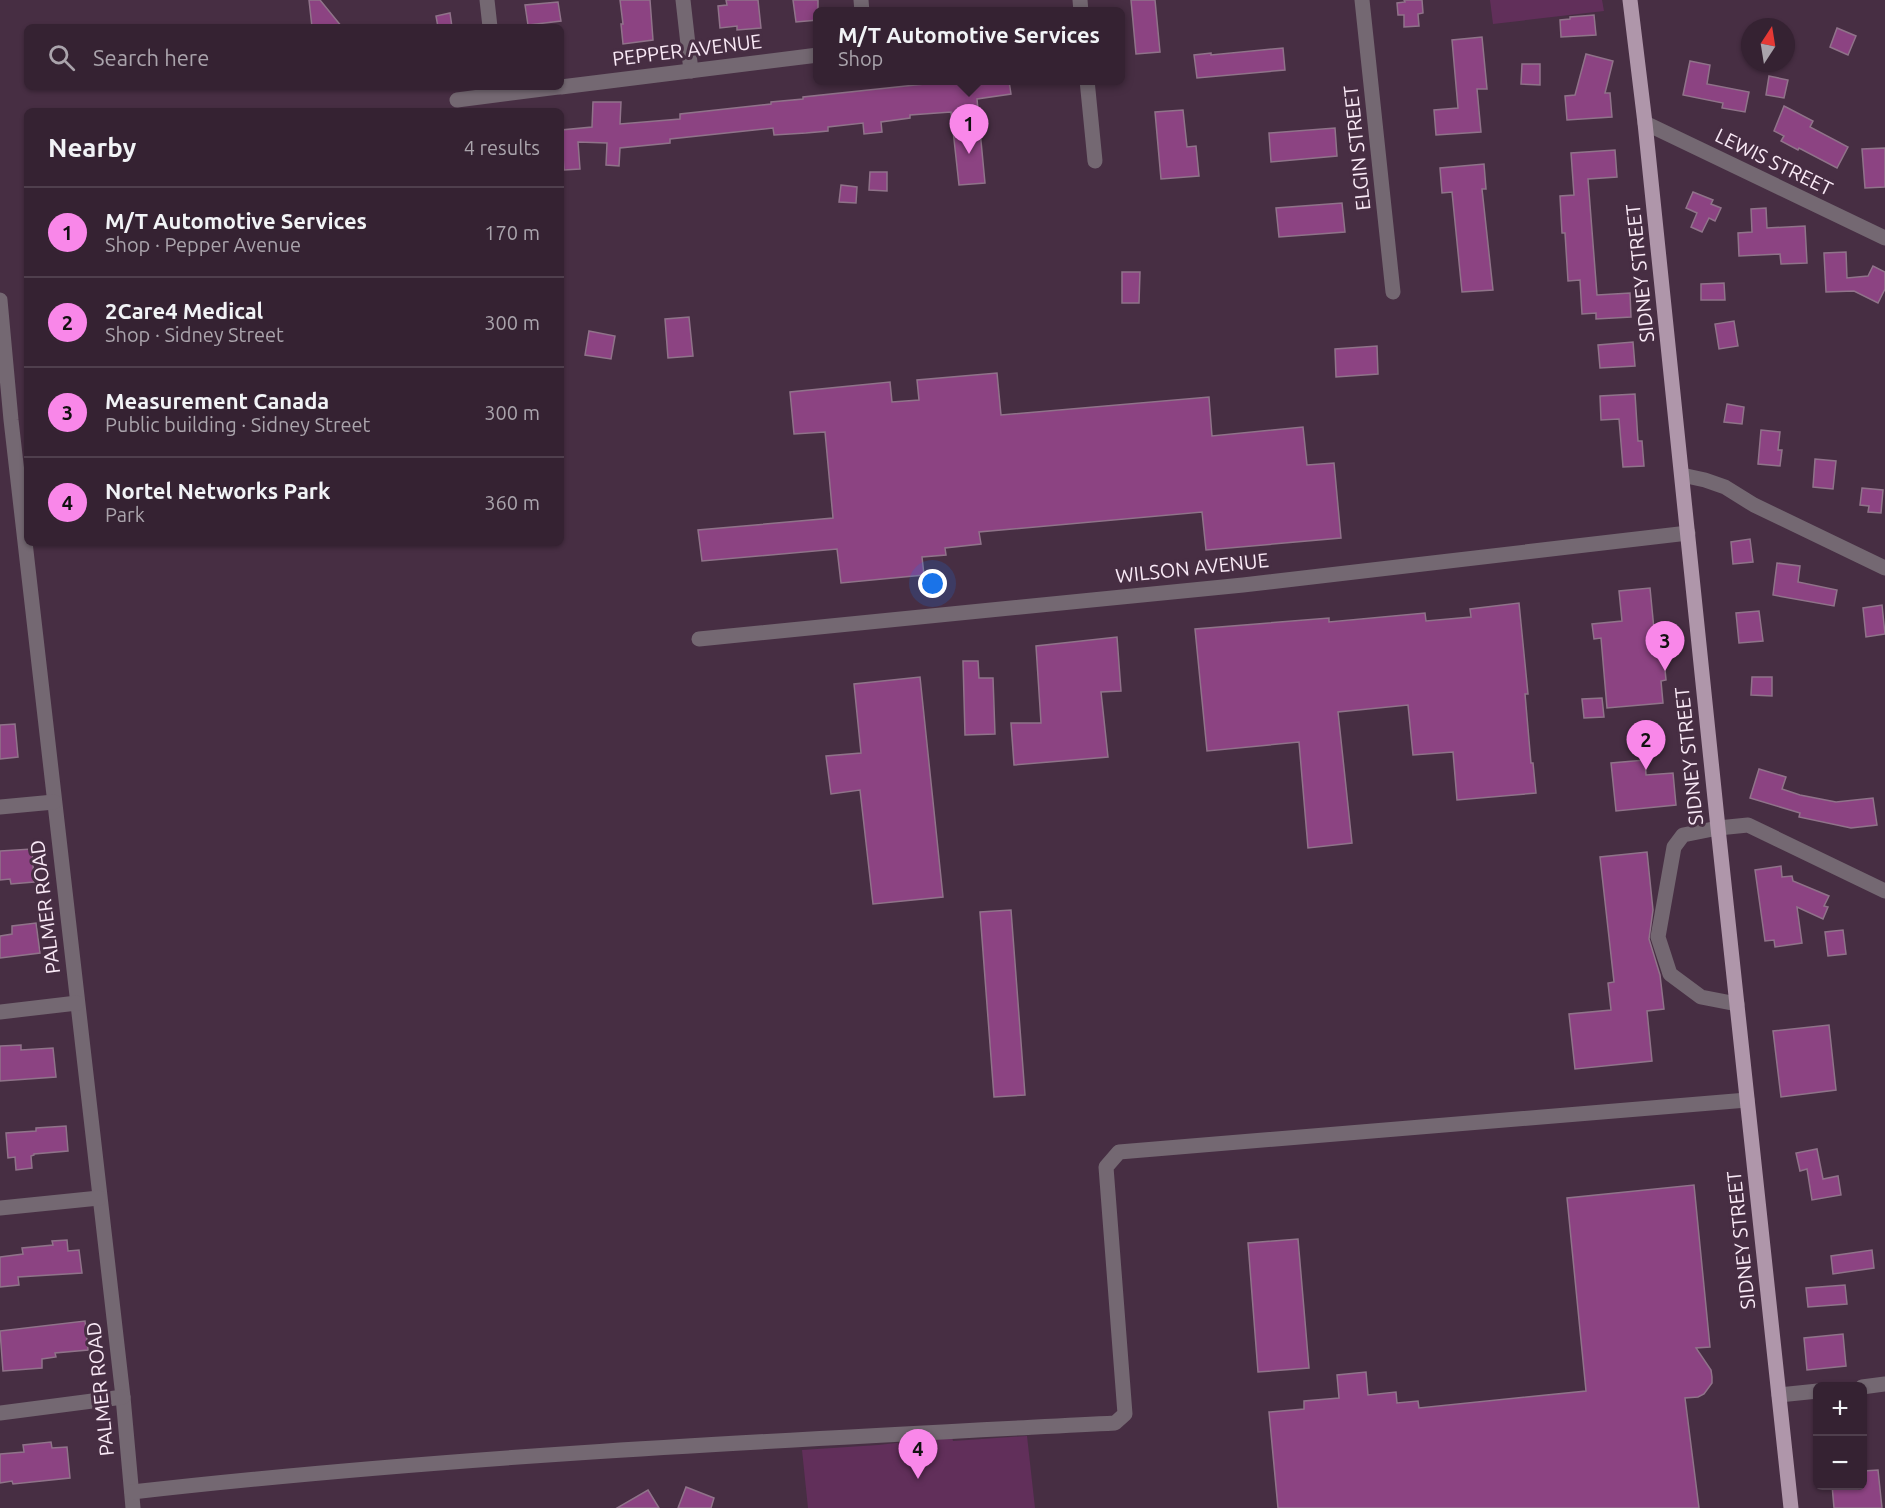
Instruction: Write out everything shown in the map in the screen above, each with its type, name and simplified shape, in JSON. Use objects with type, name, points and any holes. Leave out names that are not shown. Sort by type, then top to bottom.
[{"type":"main road","name":"SIDNEY STREET","points":[[1630,0],[1645,123],[1791,1508]]},
{"type":"street","points":[[488,0],[490,24]]},
{"type":"street","points":[[683,0],[691,70]]},
{"type":"street","name":"ELGIN STREET","points":[[1362,0],[1394,292]]},
{"type":"street","name":"PEPPER AVENUE","points":[[564,86],[813,56]]},
{"type":"street","points":[[1088,85],[1095,161]]},
{"type":"street","name":"PEPPER AVENUE","points":[[457,100],[512,90]]},
{"type":"street","name":"LEWIS STREET","points":[[1645,123],[1885,238]]},
{"type":"street","name":"PALMER ROAD","points":[[0,300],[5,421],[54,802],[134,1508]]},
{"type":"street","points":[[1682,475],[1705,480],[1725,488],[1754,505],[1885,568]]},
{"type":"street","name":"WILSON AVENUE","points":[[699,639],[1243,585],[1688,533]]},
{"type":"street","points":[[0,807],[54,802]]},
{"type":"street","points":[[1737,1004],[1701,997],[1670,974],[1658,937],[1674,847],[1683,835],[1748,825],[1885,891]]},
{"type":"street","points":[[0,1012],[77,1004]]},
{"type":"street","points":[[132,1492],[222,1482],[658,1447],[1115,1423],[1125,1414],[1106,1167],[1119,1152],[1747,1101]]},
{"type":"street","points":[[0,1208],[99,1198]]},
{"type":"street","points":[[1867,1386],[1885,1384]]},
{"type":"street","points":[[1779,1395],[1813,1392]]},
{"type":"street","points":[[0,1413],[123,1397]]},
{"type":"shaded area","points":[[1490,0],[1602,0],[1604,11],[1493,24]]},
{"type":"shaded area","points":[[1027,1436],[1035,1508],[808,1508],[802,1450],[952,1437],[953,1441]]},
{"type":"building","points":[[309,0],[320,0],[340,24],[312,24]]},
{"type":"building","points":[[620,0],[650,0],[653,40],[623,44]]},
{"type":"building","points":[[726,0],[758,0],[761,28],[737,30],[737,26],[720,28],[718,6],[727,5]]},
{"type":"building","points":[[793,0],[818,0],[818,7],[813,7],[813,20],[796,22]]},
{"type":"building","points":[[1131,0],[1155,0],[1160,52],[1136,54]]},
{"type":"building","points":[[1404,0],[1422,0],[1423,13],[1418,14],[1419,26],[1404,27],[1404,15],[1398,15],[1397,3],[1405,2]]},
{"type":"building","points":[[558,2],[561,21],[528,24],[525,5]]},
{"type":"building","points":[[450,13],[452,24],[437,24],[436,16]]},
{"type":"building","points":[[1594,15],[1596,35],[1561,37],[1560,20]]},
{"type":"building","points":[[1837,28],[1856,36],[1848,55],[1830,47]]},
{"type":"building","points":[[1482,37],[1487,89],[1477,89],[1481,132],[1436,135],[1434,110],[1458,108],[1452,40]]},
{"type":"building","points":[[1283,48],[1285,70],[1197,78],[1194,55]]},
{"type":"building","points":[[1586,54],[1613,61],[1605,93],[1610,93],[1612,117],[1567,120],[1565,96],[1575,95]]},
{"type":"building","points":[[1690,61],[1710,65],[1707,84],[1749,92],[1745,112],[1722,108],[1723,103],[1683,95]]},
{"type":"building","points":[[1522,64],[1540,64],[1540,85],[1521,84]]},
{"type":"building","points":[[1769,76],[1788,80],[1784,98],[1766,95]]},
{"type":"building","points":[[916,85],[1010,85],[1011,94],[977,99],[985,183],[959,185],[951,112],[910,115],[910,118],[881,122],[882,132],[864,134],[863,123],[828,127],[828,131],[806,133],[774,135],[773,128],[670,139],[670,143],[620,148],[619,166],[606,165],[607,143],[578,142],[580,169],[564,170],[564,130],[592,127],[593,102],[621,102],[620,124],[680,119],[680,114],[771,104],[771,102],[803,99],[803,97]]},
{"type":"building","points":[[1784,106],[1813,121],[1810,127],[1848,147],[1837,168],[1781,141],[1784,136],[1774,131]]},
{"type":"building","points":[[1183,110],[1187,147],[1196,146],[1199,176],[1161,179],[1155,112]]},
{"type":"building","points":[[1335,128],[1337,156],[1271,162],[1269,133]]},
{"type":"building","points":[[1885,148],[1885,187],[1865,188],[1862,149]]},
{"type":"building","points":[[1615,150],[1617,177],[1588,179],[1597,295],[1630,293],[1631,317],[1596,319],[1596,313],[1582,314],[1580,280],[1568,281],[1560,196],[1574,195],[1571,153]]},
{"type":"building","points":[[1484,164],[1486,189],[1482,189],[1493,290],[1462,292],[1452,192],[1442,193],[1440,168]]},
{"type":"building","points":[[870,172],[887,172],[887,191],[869,190]]},
{"type":"building","points":[[841,185],[857,187],[856,203],[839,202]]},
{"type":"building","points":[[1693,192],[1713,200],[1711,204],[1721,208],[1715,221],[1709,218],[1702,232],[1691,227],[1697,213],[1686,208]]},
{"type":"building","points":[[1342,203],[1345,232],[1279,237],[1276,208]]},
{"type":"building","points":[[1766,208],[1767,228],[1805,226],[1807,263],[1781,264],[1780,254],[1739,256],[1738,233],[1752,232],[1751,209]]},
{"type":"building","points":[[1846,252],[1847,278],[1868,276],[1873,266],[1885,272],[1885,289],[1878,303],[1854,291],[1826,292],[1824,253]]},
{"type":"building","points":[[1122,272],[1140,272],[1139,303],[1122,303]]},
{"type":"building","points":[[1724,283],[1725,300],[1701,300],[1701,284]]},
{"type":"building","points":[[689,317],[693,356],[668,358],[665,319]]},
{"type":"building","points":[[1734,321],[1738,346],[1719,349],[1715,324]]},
{"type":"building","points":[[589,331],[615,336],[611,359],[585,355]]},
{"type":"building","points":[[1633,342],[1635,366],[1600,368],[1598,345]]},
{"type":"building","points":[[1377,346],[1378,374],[1336,377],[1335,349]]},
{"type":"building","points":[[997,373],[1001,415],[1209,397],[1212,436],[1303,427],[1307,465],[1334,463],[1341,538],[1206,550],[1202,512],[979,532],[981,544],[945,548],[946,555],[922,557],[924,575],[841,583],[837,549],[702,561],[698,530],[833,518],[825,432],[794,434],[790,392],[890,382],[892,402],[919,400],[917,380]]},
{"type":"building","points":[[1635,394],[1638,441],[1642,441],[1644,466],[1623,467],[1619,419],[1601,420],[1600,396]]},
{"type":"building","points":[[1727,404],[1744,407],[1742,424],[1724,422]]},
{"type":"building","points":[[1761,430],[1780,432],[1778,450],[1782,450],[1780,466],[1758,464]]},
{"type":"building","points":[[1815,459],[1836,461],[1833,489],[1813,487]]},
{"type":"building","points":[[1862,488],[1883,490],[1881,513],[1868,512],[1869,506],[1860,505]]},
{"type":"building","points":[[1750,539],[1753,562],[1733,564],[1731,542]]},
{"type":"building","points":[[1777,563],[1800,566],[1798,582],[1837,590],[1834,606],[1773,595]]},
{"type":"building","points":[[1650,588],[1656,650],[1663,649],[1666,680],[1661,681],[1663,703],[1607,708],[1601,638],[1594,639],[1592,624],[1622,621],[1619,591]]},
{"type":"building","points":[[1519,603],[1528,694],[1525,694],[1531,763],[1533,763],[1536,793],[1457,800],[1453,752],[1413,755],[1408,705],[1338,712],[1352,843],[1308,848],[1299,742],[1207,751],[1195,629],[1329,618],[1329,622],[1425,613],[1426,621],[1471,617],[1470,609]]},
{"type":"building","points":[[1882,605],[1885,634],[1866,637],[1863,608]]},
{"type":"building","points":[[1759,611],[1763,641],[1739,643],[1736,613]]},
{"type":"building","points":[[1117,637],[1121,691],[1101,692],[1108,757],[1014,765],[1011,723],[1041,723],[1036,646]]},
{"type":"building","points":[[963,661],[978,661],[979,678],[993,678],[995,734],[965,735]]},
{"type":"building","points":[[920,677],[943,897],[873,904],[860,790],[831,794],[826,756],[861,753],[854,684]]},
{"type":"building","points":[[1752,677],[1772,677],[1772,696],[1751,695]]},
{"type":"building","points":[[1602,698],[1604,717],[1584,718],[1582,699]]},
{"type":"building","points":[[15,724],[18,757],[0,759],[0,725]]},
{"type":"building","points":[[1645,760],[1646,775],[1673,773],[1676,805],[1616,811],[1611,763]]},
{"type":"building","points":[[1759,769],[1786,777],[1782,789],[1800,795],[1836,802],[1873,798],[1877,825],[1851,828],[1799,817],[1800,813],[1750,798]]},
{"type":"building","points":[[32,849],[34,882],[11,884],[10,879],[0,880],[0,851]]},
{"type":"building","points":[[1647,852],[1653,910],[1649,939],[1660,975],[1664,1009],[1647,1011],[1652,1061],[1575,1069],[1569,1014],[1611,1010],[1608,983],[1614,982],[1600,857]]},
{"type":"building","points":[[1781,866],[1782,877],[1792,876],[1793,881],[1829,896],[1824,906],[1828,907],[1823,919],[1797,907],[1802,943],[1775,947],[1774,940],[1765,941],[1755,870]]},
{"type":"building","points":[[1011,910],[1025,1095],[994,1097],[980,912]]},
{"type":"building","points":[[36,923],[40,953],[0,958],[0,936],[12,934],[12,926]]},
{"type":"building","points":[[1843,930],[1846,954],[1828,956],[1825,932]]},
{"type":"building","points":[[1829,1025],[1836,1090],[1781,1097],[1773,1031]]},
{"type":"building","points":[[21,1045],[21,1050],[53,1048],[56,1077],[0,1081],[0,1046]]},
{"type":"building","points":[[66,1126],[68,1151],[34,1154],[31,1156],[32,1168],[16,1170],[15,1157],[8,1158],[6,1133]]},
{"type":"building","points":[[1817,1149],[1823,1179],[1838,1176],[1841,1195],[1812,1200],[1807,1169],[1800,1171],[1796,1153]]},
{"type":"building","points":[[1694,1185],[1710,1347],[1696,1348],[1711,1370],[1712,1377],[1712,1383],[1704,1394],[1685,1398],[1699,1508],[1278,1508],[1269,1412],[1304,1409],[1304,1401],[1339,1398],[1337,1375],[1366,1372],[1368,1395],[1396,1392],[1397,1403],[1418,1401],[1419,1408],[1586,1391],[1567,1198]]},
{"type":"building","points":[[1298,1239],[1309,1368],[1258,1372],[1248,1243]]},
{"type":"building","points":[[67,1240],[68,1251],[79,1250],[82,1273],[18,1277],[19,1285],[0,1287],[0,1257],[23,1254],[22,1248],[53,1245],[52,1241]]},
{"type":"building","points":[[1872,1250],[1874,1268],[1833,1274],[1831,1256]]},
{"type":"building","points":[[1845,1285],[1847,1304],[1808,1307],[1806,1288]]},
{"type":"building","points":[[85,1321],[88,1350],[55,1353],[56,1357],[42,1359],[42,1368],[3,1371],[0,1331]]},
{"type":"building","points":[[1843,1334],[1846,1366],[1807,1370],[1804,1338]]},
{"type":"building","points":[[51,1442],[52,1448],[67,1447],[70,1478],[13,1484],[12,1481],[0,1483],[0,1454],[24,1452],[23,1445]]},
{"type":"building","points":[[1878,1470],[1882,1508],[1834,1508],[1832,1490],[1867,1490],[1867,1471]]},
{"type":"building","points":[[686,1487],[714,1498],[711,1508],[678,1508]]},
{"type":"building","points":[[648,1490],[659,1508],[617,1508]]},
{"type":"place","name":"M/T Automotive Services","points":[[969,154]]},
{"type":"place","name":"Measurement Canada","points":[[1665,671]]},
{"type":"place","name":"2Care4 Medical","points":[[1646,770]]},
{"type":"place","name":"Nortel Networks Park","points":[[918,1479]]}]
